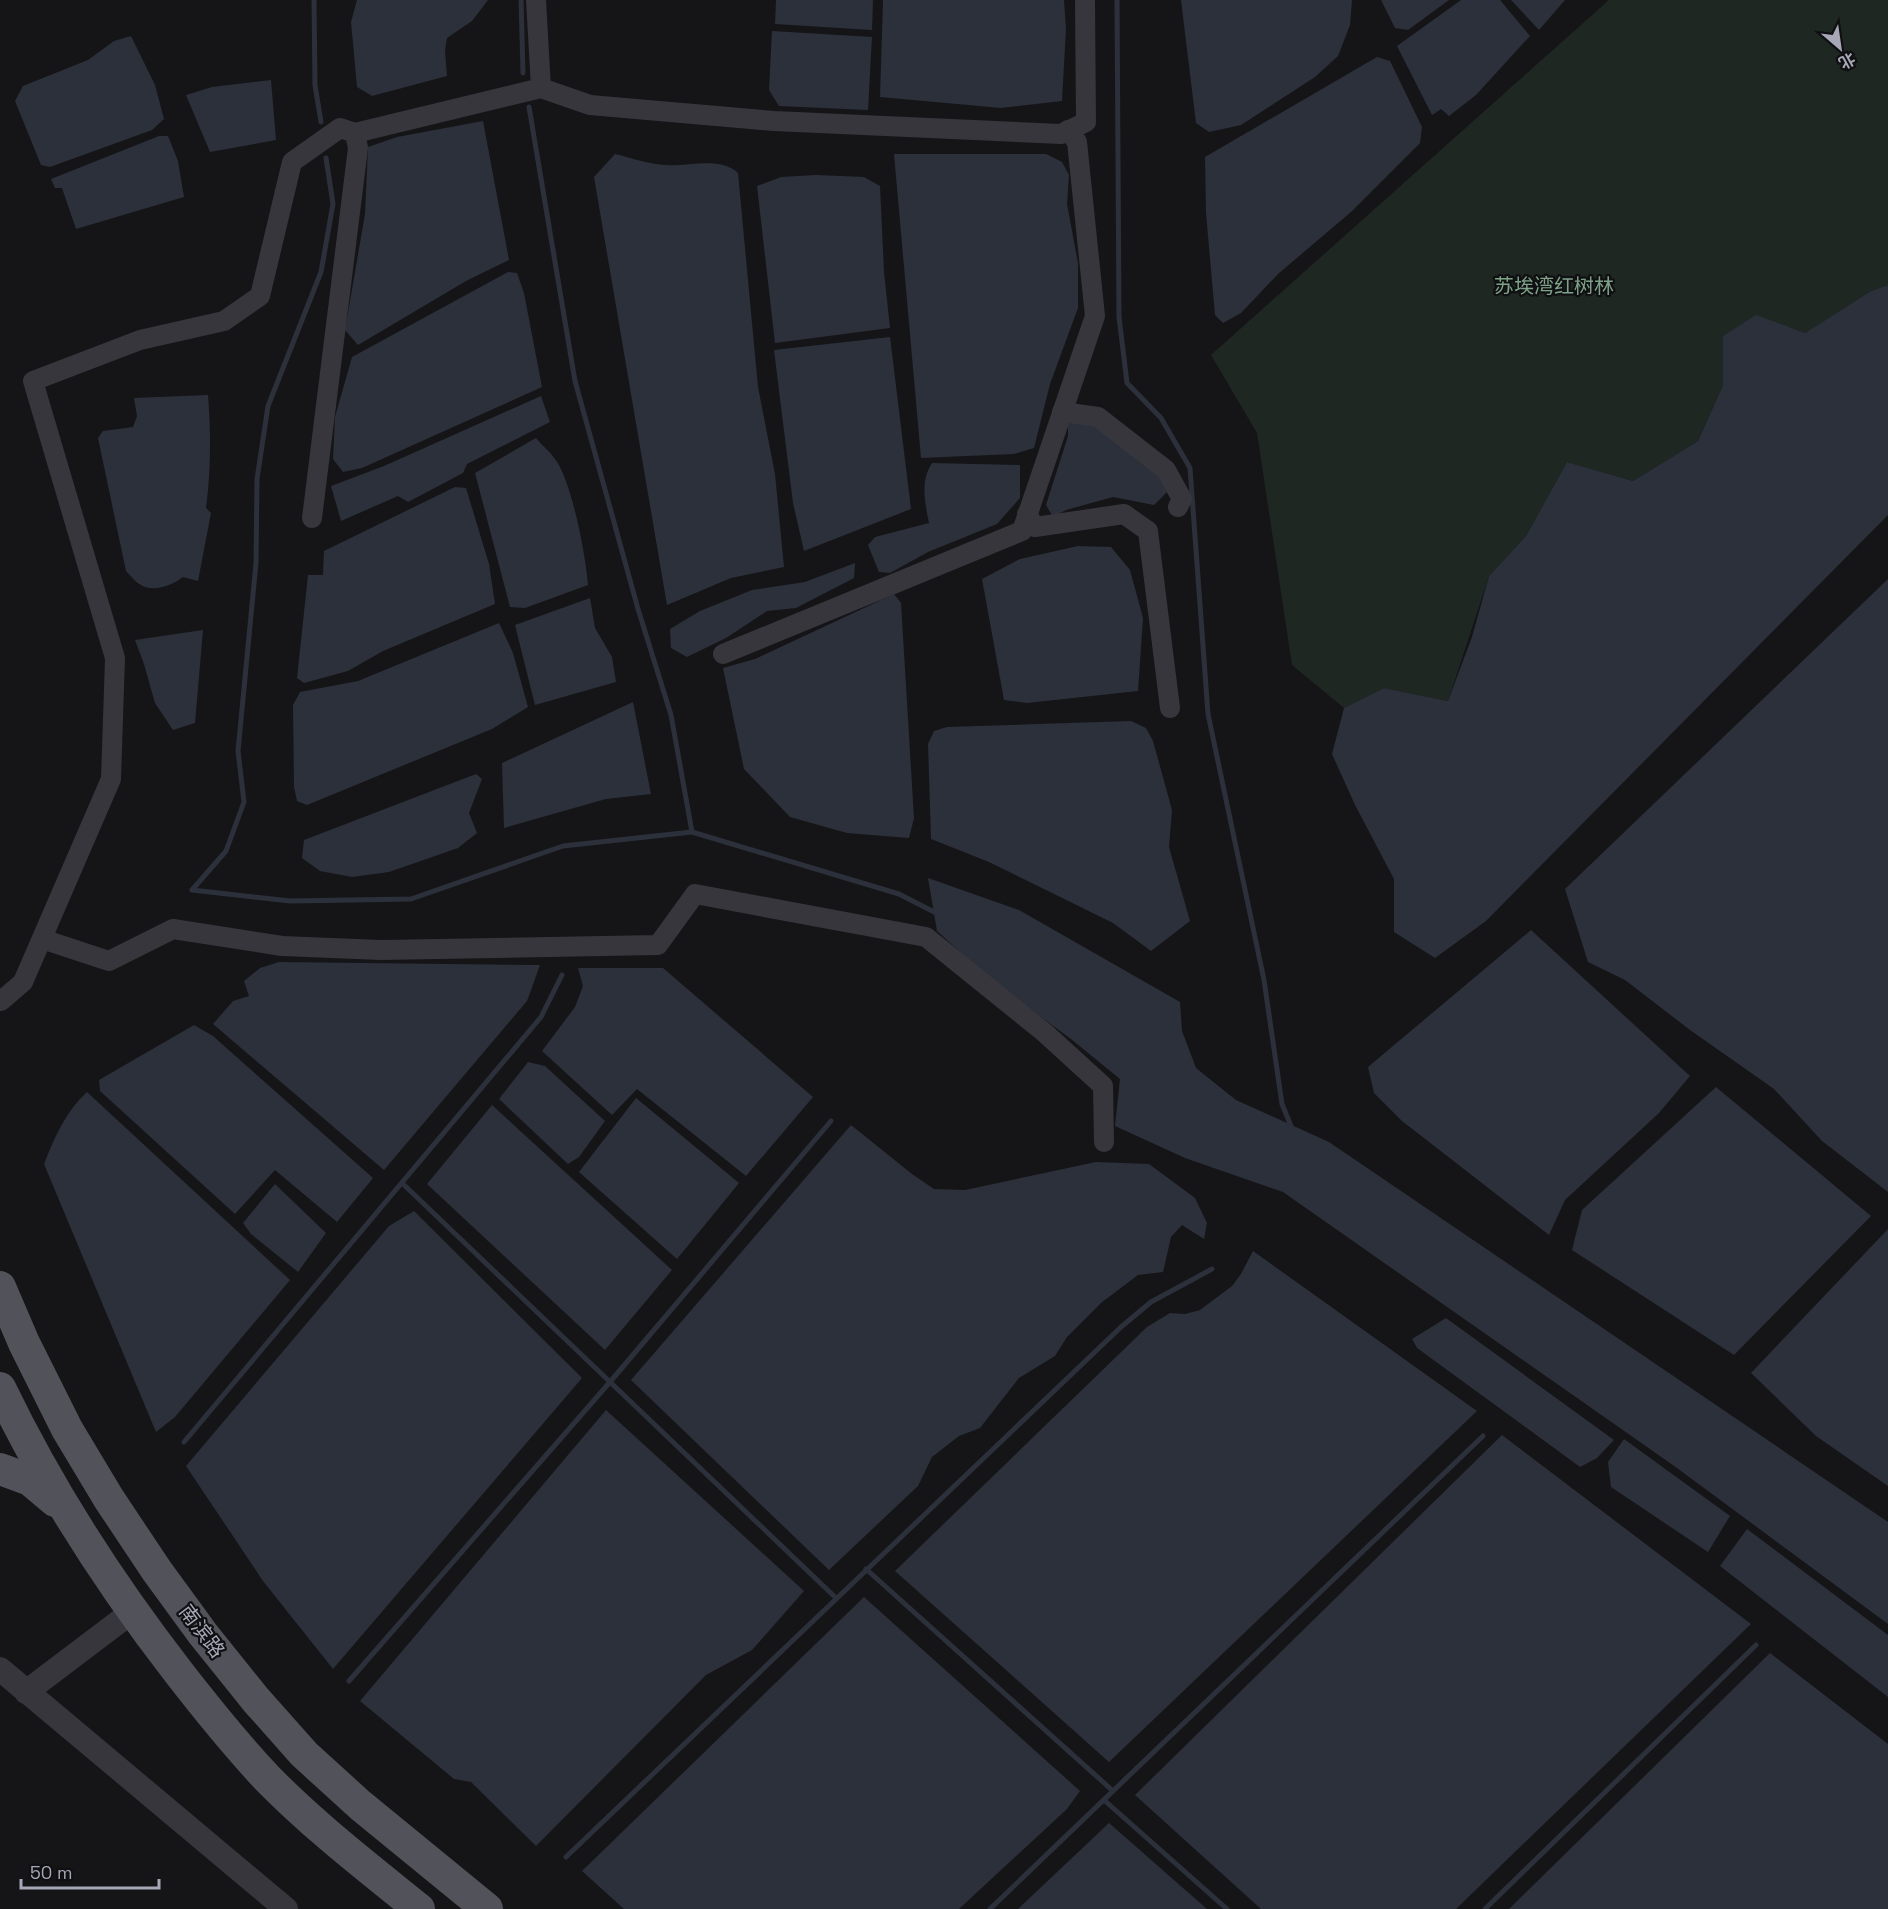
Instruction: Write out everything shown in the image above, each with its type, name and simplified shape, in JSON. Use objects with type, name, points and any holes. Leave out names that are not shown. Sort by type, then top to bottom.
[{"type":"main road","name":"南滨路","points":[[0,1287],[60,1415],[109,1499],[157,1571],[256,1700],[304,1754],[360,1805],[487,1909]]},
{"type":"main road","points":[[38,1371],[0,1389],[12,1442],[64,1509],[133,1611],[211,1714],[267,1777],[333,1839],[419,1909]]},
{"type":"main road","points":[[12,1442],[60,1415]]},
{"type":"main road","points":[[0,1469],[30,1480],[64,1509]]},
{"type":"street","points":[[536,0],[541,88]]},
{"type":"street","points":[[1,1001],[23,982],[111,779],[116,658],[33,381],[140,340],[224,321],[260,296],[292,162],[340,129],[355,133],[541,88],[591,105],[774,121],[1061,134],[1086,122],[1085,0]]},
{"type":"street","points":[[723,654],[1022,531],[1095,316],[1077,142],[1068,130]]},
{"type":"street","points":[[312,518],[358,148],[355,133]]},
{"type":"street","points":[[1062,412],[1098,417],[1166,470],[1182,499],[1178,507]]},
{"type":"street","points":[[1027,514],[1035,527],[1124,514],[1148,531],[1170,708]]},
{"type":"street","points":[[42,939],[109,961],[173,929],[282,946],[381,950],[658,945],[695,894],[926,937],[1045,1033],[1103,1086],[1104,1142]]},
{"type":"street","points":[[27,1692],[133,1611]]},
{"type":"street","points":[[0,1669],[286,1909]]},
{"type":"green space","name":"苏埃湾红树林","points":[[1609,0],[1888,0],[1888,285],[1871,291],[1805,333],[1756,316],[1723,336],[1723,385],[1698,441],[1633,481],[1567,462],[1526,536],[1489,576],[1448,701],[1384,688],[1344,708],[1292,665],[1257,433],[1211,355]]},
{"type":"shaded area","points":[[357,0],[488,0],[472,21],[447,38],[445,51],[447,76],[372,96],[357,87],[351,22]]},
{"type":"shaded area","points":[[776,0],[873,0],[872,30],[775,24]]},
{"type":"shaded area","points":[[883,0],[1064,0],[1066,29],[1062,101],[1001,108],[880,97]]},
{"type":"shaded area","points":[[1181,0],[1352,0],[1350,25],[1338,56],[1315,77],[1241,125],[1209,132],[1196,123]]},
{"type":"shaded area","points":[[1381,0],[1449,0],[1408,30],[1395,28]]},
{"type":"shaded area","points":[[1461,0],[1500,0],[1530,36],[1476,95],[1449,116],[1441,109],[1432,115],[1397,46]]},
{"type":"shaded area","points":[[1511,0],[1565,0],[1539,30]]},
{"type":"shaded area","points":[[772,31],[872,37],[868,110],[779,106],[769,90]]},
{"type":"shaded area","points":[[131,36],[155,85],[164,119],[152,130],[50,167],[41,165],[15,101],[23,86],[88,60],[114,41]]},
{"type":"shaded area","points":[[1377,57],[1390,61],[1422,127],[1420,143],[1351,212],[1278,274],[1241,313],[1223,323],[1215,315],[1206,213],[1205,157]]},
{"type":"shaded area","points":[[271,80],[276,140],[210,152],[186,95],[212,87]]},
{"type":"shaded area","points":[[483,121],[509,260],[466,281],[358,345],[345,330],[365,214],[368,147],[397,137]]},
{"type":"shaded area","points":[[159,136],[168,136],[178,161],[184,197],[76,229],[62,188],[55,188],[51,179]]},
{"type":"shaded area","points":[[615,154],[660,164],[722,165],[738,173],[758,387],[775,474],[784,567],[731,578],[667,605],[594,177]]},
{"type":"shaded area","points":[[894,154],[1046,154],[1062,162],[1069,175],[1067,204],[1078,263],[1078,308],[1050,384],[1034,448],[1014,454],[921,458]]},
{"type":"shaded area","points":[[816,175],[864,177],[880,186],[884,272],[890,328],[775,343],[757,186],[781,177]]},
{"type":"shaded area","points":[[508,272],[517,273],[524,293],[542,387],[362,468],[343,472],[333,459],[335,417],[352,357]]},
{"type":"shaded area","points":[[1888,285],[1888,515],[1486,921],[1435,958],[1394,932],[1394,879],[1355,805],[1332,754],[1344,708],[1384,688],[1448,701],[1472,637],[1489,576],[1526,536],[1567,462],[1633,481],[1698,441],[1723,385],[1723,336],[1756,315],[1805,333],[1871,291]]},
{"type":"shaded area","points":[[890,337],[911,509],[804,551],[793,503],[774,350]]},
{"type":"shaded area","points":[[208,395],[210,451],[206,508],[211,513],[198,581],[183,577],[163,587],[146,587],[126,571],[98,438],[103,431],[133,427],[137,416],[134,398]]},
{"type":"shaded area","points":[[541,396],[550,422],[467,464],[463,473],[408,502],[398,496],[341,521],[331,486],[384,466]]},
{"type":"shaded area","points":[[1096,420],[1163,478],[1167,492],[1154,505],[1113,497],[1066,510],[1053,517],[1046,505],[1068,436],[1068,423]]},
{"type":"shaded area","points":[[536,438],[551,453],[567,484],[581,539],[588,585],[525,608],[510,607],[475,473]]},
{"type":"shaded area","points":[[932,463],[1020,465],[1020,498],[997,524],[928,552],[890,573],[879,572],[868,545],[875,537],[929,523],[925,485]]},
{"type":"shaded area","points":[[455,487],[466,488],[489,564],[495,604],[383,651],[348,671],[304,683],[297,678],[308,575],[323,575],[324,551]]},
{"type":"shaded area","points":[[1078,546],[1111,547],[1130,570],[1143,618],[1138,691],[1027,703],[1004,700],[982,579],[1020,559]]},
{"type":"shaded area","points":[[855,563],[854,578],[796,608],[767,611],[726,638],[687,657],[671,648],[670,629],[700,611],[752,590],[805,582]]},
{"type":"shaded area","points":[[1888,579],[1888,1192],[1822,1141],[1774,1089],[1690,1030],[1625,980],[1588,962],[1565,889]]},
{"type":"shaded area","points":[[894,594],[901,603],[914,818],[909,838],[847,833],[790,817],[744,769],[723,668],[755,659]]},
{"type":"shaded area","points":[[590,598],[595,628],[612,657],[616,682],[535,705],[515,625]]},
{"type":"shaded area","points":[[499,623],[513,653],[528,707],[492,729],[307,805],[297,801],[294,787],[293,705],[300,692],[358,681]]},
{"type":"shaded area","points":[[203,630],[195,723],[173,730],[155,703],[135,640]]},
{"type":"shaded area","points":[[633,702],[651,794],[606,799],[504,828],[502,763]]},
{"type":"shaded area","points":[[1131,721],[1146,728],[1153,741],[1172,810],[1169,847],[1190,921],[1151,951],[1113,923],[989,862],[931,839],[928,744],[934,731],[947,727]]},
{"type":"shaded area","points":[[476,774],[482,779],[469,813],[477,833],[458,848],[389,872],[352,877],[320,871],[302,858],[304,840]]},
{"type":"shaded area","points":[[928,878],[1019,910],[1180,1002],[1182,1031],[1196,1068],[1236,1100],[1329,1142],[1888,1522],[1888,1624],[1677,1468],[1283,1192],[1185,1158],[1115,1126],[1120,1079],[1071,1039],[992,981],[937,931]]},
{"type":"shaded area","points":[[1531,930],[1690,1076],[1659,1113],[1565,1200],[1549,1235],[1402,1121],[1374,1093],[1368,1067]]},
{"type":"shaded area","points":[[279,962],[540,965],[527,1001],[384,1170],[213,1024],[233,1001],[249,996],[244,981],[260,968]]},
{"type":"shaded area","points":[[578,968],[663,968],[813,1097],[746,1176],[637,1089],[612,1115],[542,1051],[575,1007],[583,986]]},
{"type":"shaded area","points":[[194,1025],[213,1036],[373,1178],[337,1222],[275,1170],[235,1214],[100,1091],[99,1080]]},
{"type":"shaded area","points":[[528,1062],[545,1066],[605,1121],[579,1157],[568,1164],[499,1099]]},
{"type":"shaded area","points":[[1716,1087],[1871,1216],[1734,1355],[1572,1250],[1582,1210]]},
{"type":"shaded area","points":[[87,1092],[290,1280],[175,1417],[156,1432],[44,1164],[67,1116]]},
{"type":"shaded area","points":[[636,1098],[739,1183],[677,1259],[579,1172]]},
{"type":"shaded area","points":[[492,1105],[672,1270],[605,1350],[427,1184]]},
{"type":"shaded area","points":[[851,1125],[934,1189],[965,1190],[1096,1162],[1149,1164],[1195,1198],[1207,1223],[1204,1239],[1182,1225],[1171,1237],[1163,1272],[1138,1275],[1101,1303],[1067,1337],[1055,1356],[1019,1378],[980,1428],[959,1436],[932,1457],[918,1486],[829,1570],[631,1380]]},
{"type":"shaded area","points":[[275,1184],[326,1233],[298,1272],[251,1234],[243,1223]]},
{"type":"shaded area","points":[[414,1211],[582,1378],[333,1669],[263,1581],[186,1466],[389,1226]]},
{"type":"shaded area","points":[[1888,1229],[1888,1486],[1816,1436],[1751,1373]]},
{"type":"shaded area","points":[[1253,1251],[1477,1411],[1109,1762],[895,1571],[1147,1327],[1170,1313],[1185,1314],[1200,1310],[1232,1286]]},
{"type":"shaded area","points":[[1446,1318],[1614,1440],[1597,1458],[1580,1467],[1417,1348],[1412,1339]]},
{"type":"shaded area","points":[[606,1410],[804,1591],[752,1650],[706,1675],[536,1846],[471,1782],[454,1779],[360,1701]]},
{"type":"shaded area","points":[[1502,1435],[1751,1624],[1456,1909],[1261,1909],[1135,1795]]},
{"type":"shaded area","points":[[1624,1439],[1730,1516],[1708,1552],[1611,1487],[1608,1462]]},
{"type":"shaded area","points":[[1747,1529],[1888,1635],[1888,1697],[1720,1566]]},
{"type":"shaded area","points":[[864,1597],[1080,1791],[1067,1809],[959,1909],[624,1909],[582,1871]]},
{"type":"shaded area","points":[[1770,1653],[1888,1744],[1888,1909],[1509,1909]]},
{"type":"shaded area","points":[[1109,1823],[1207,1909],[1018,1909]]},
{"type":"waterway","points":[[314,0],[315,85],[321,122]]},
{"type":"waterway","points":[[521,0],[523,73]]},
{"type":"waterway","points":[[1117,0],[1119,317],[1127,383],[1161,418],[1190,468],[1208,714],[1264,980],[1282,1104],[1293,1131]]},
{"type":"waterway","points":[[529,107],[575,381],[638,609],[671,715],[692,832],[899,894],[938,914]]},
{"type":"waterway","points":[[326,158],[333,204],[321,272],[268,406],[257,479],[256,563],[238,751],[244,802],[226,851],[192,890],[290,901],[411,899],[563,846],[692,832]]},
{"type":"waterway","points":[[184,1442],[541,1017],[562,975]]},
{"type":"waterway","points":[[349,1681],[610,1382],[831,1121]]},
{"type":"waterway","points":[[402,1183],[836,1598]]},
{"type":"waterway","points":[[566,1857],[1121,1327],[1151,1302],[1212,1269]]},
{"type":"waterway","points":[[990,1909],[1483,1436]]},
{"type":"waterway","points":[[866,1569],[1113,1791]]},
{"type":"waterway","points":[[1485,1909],[1756,1645]]},
{"type":"waterway","points":[[1104,1800],[1227,1909]]}]
